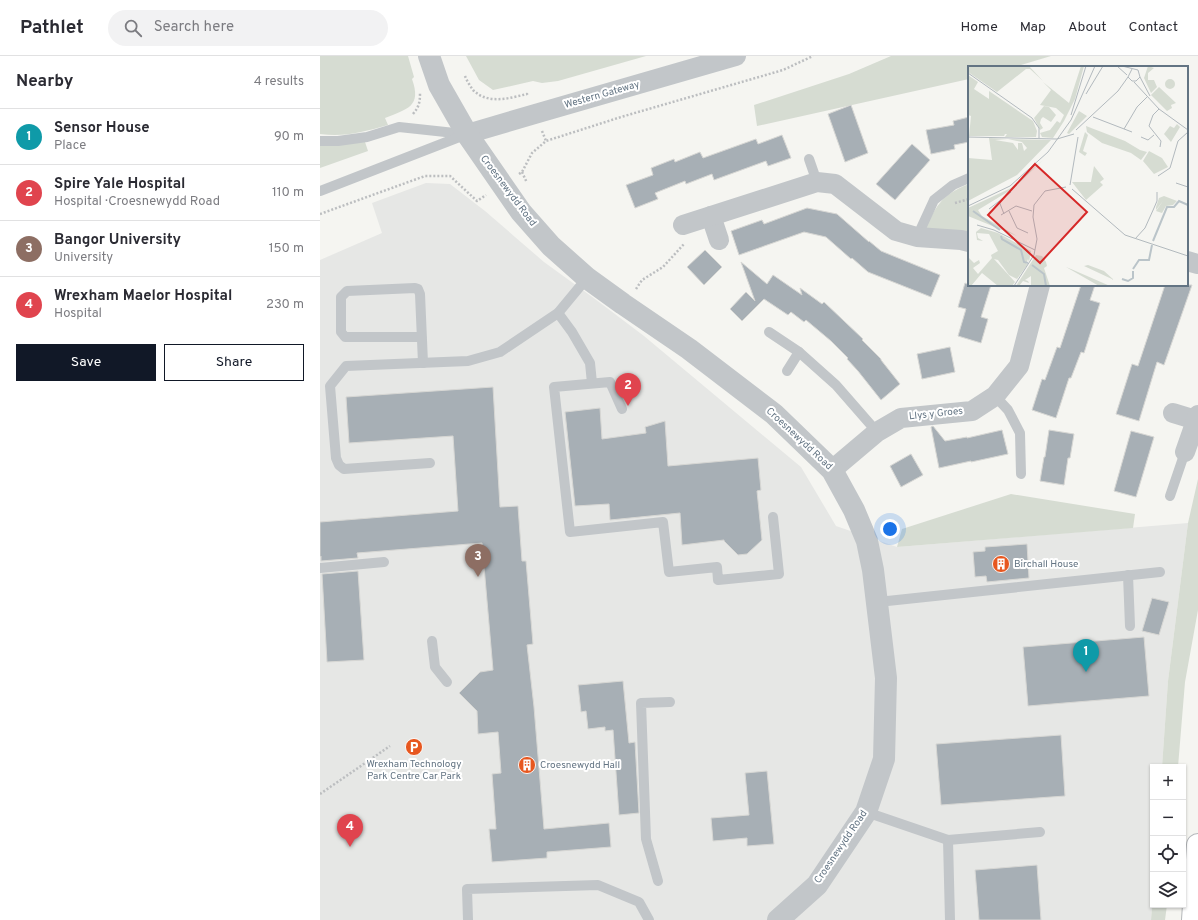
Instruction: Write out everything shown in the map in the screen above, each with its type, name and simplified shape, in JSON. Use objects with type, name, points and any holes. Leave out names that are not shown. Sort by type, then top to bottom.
[{"type":"highway","points":[[1193,920],[1198,845]]},
{"type":"street","name":"Croesnewydd Road","points":[[429,56],[440,85],[467,134],[521,212],[551,246],[587,278],[689,349],[774,414],[832,470],[854,510],[867,541],[878,602],[886,678],[884,759],[866,812],[817,885],[778,920]]},
{"type":"street","name":"Western Gateway","points":[[467,134],[736,56]]},
{"type":"street","points":[[719,240],[698,220],[817,182],[835,184],[896,231],[917,237],[968,242]]},
{"type":"street","points":[[1188,261],[1198,264]]},
{"type":"street","name":"Llys y Groes","points":[[832,470],[877,432],[901,418],[972,411],[995,396],[1019,366],[1040,286]]},
{"type":"street","points":[[1173,413],[1197,418],[1185,452]]},
{"type":"lane","points":[[320,141],[338,141],[368,136],[399,127],[467,134]]},
{"type":"lane","points":[[320,191],[467,134]]},
{"type":"lane","points":[[809,159],[817,182]]},
{"type":"lane","points":[[917,237],[934,200],[953,185],[968,178]]},
{"type":"lane","points":[[430,463],[344,469],[339,465],[336,458],[330,386],[346,366],[468,361],[500,352],[558,313],[587,278]]},
{"type":"lane","points":[[422,337],[345,337],[341,332],[341,297],[347,291],[418,289],[420,294],[422,337],[423,363]]},
{"type":"lane","points":[[558,313],[572,332],[590,363],[592,383]]},
{"type":"lane","points":[[769,332],[799,352],[836,385],[877,432]]},
{"type":"lane","points":[[787,371],[799,352]]},
{"type":"lane","points":[[622,409],[610,382],[554,387],[570,532],[663,522],[669,572],[717,567],[718,580],[779,574],[773,517]]},
{"type":"lane","points":[[995,396],[1008,410],[1020,433],[1021,474]]},
{"type":"lane","points":[[1170,496],[1185,452]]},
{"type":"lane","points":[[320,568],[384,562]]},
{"type":"lane","points":[[878,602],[1160,572]]},
{"type":"lane","points":[[1128,575],[1130,626]]},
{"type":"lane","points":[[432,641],[435,667],[447,682]]},
{"type":"lane","points":[[658,881],[646,838],[641,703],[670,702]]},
{"type":"lane","points":[[866,812],[948,840],[1040,832]]},
{"type":"lane","points":[[948,840],[950,920]]},
{"type":"lane","points":[[468,920],[467,889],[598,885],[639,902],[649,920]]},
{"type":"path","points":[[522,172],[532,153],[546,141],[783,70],[813,56]]},
{"type":"path","points":[[465,76],[473,89],[490,99],[500,99],[527,94]]},
{"type":"path","points":[[407,117],[412,115],[417,109],[420,101],[420,92]]},
{"type":"path","points":[[320,214],[425,176],[450,176],[477,201]]},
{"type":"path","points":[[950,207],[955,203],[968,198]]},
{"type":"path","points":[[634,291],[642,280],[663,267],[679,250],[688,239],[698,220]]},
{"type":"path","points":[[320,794],[390,746]]},
{"type":"shaded area","points":[[320,56],[408,56],[414,77],[412,79],[415,88],[414,101],[406,109],[385,118],[388,125],[362,132],[338,135],[320,134]]},
{"type":"shaded area","points":[[466,56],[646,56],[558,81],[542,83],[533,81],[493,90],[479,80]]},
{"type":"shaded area","points":[[891,56],[1051,56],[1017,66],[968,66],[968,79],[757,126],[754,105],[849,74]]},
{"type":"shaded area","points":[[365,142],[368,151],[320,168],[320,145]]},
{"type":"shaded area","points":[[426,183],[450,184],[485,211],[544,262],[644,336],[801,467],[836,526],[897,547],[1188,523],[1168,681],[1162,764],[1150,764],[1151,920],[320,920],[320,260],[382,233],[372,203]]},
{"type":"shaded area","points":[[968,184],[968,237],[923,233],[940,203],[945,197]]},
{"type":"shaded area","points":[[1198,479],[1198,610],[1185,682],[1178,764],[1162,764],[1168,681],[1188,523]]},
{"type":"shaded area","points":[[1011,494],[1135,514],[1133,528],[897,547],[902,529]]},
{"type":"shaded area","points":[[1152,908],[1167,908],[1165,920],[1151,920]]},
{"type":"building","points":[[851,105],[868,153],[845,162],[828,114]]},
{"type":"building","points":[[968,117],[968,142],[954,145],[955,149],[931,154],[926,130],[954,125],[953,121]]},
{"type":"building","points":[[782,135],[791,158],[768,166],[766,161],[714,180],[712,174],[686,184],[685,181],[655,193],[658,199],[635,208],[626,185],[653,175],[651,168],[674,159],[675,162],[700,152],[703,158],[756,139],[758,144]]},
{"type":"building","points":[[912,144],[930,160],[895,200],[876,184]]},
{"type":"building","points":[[807,208],[837,214],[881,251],[940,275],[931,297],[868,272],[826,237],[804,232],[739,255],[731,231],[762,220],[764,224]]},
{"type":"building","points":[[705,250],[722,267],[704,285],[687,267]]},
{"type":"building","points":[[741,262],[767,284],[773,275],[802,295],[800,288],[822,304],[824,302],[863,339],[862,340],[881,359],[900,384],[881,400],[847,359],[848,358],[831,341],[806,320],[804,322],[791,312],[788,315],[764,299],[742,321],[730,309],[746,292],[755,301]]},
{"type":"building","points":[[965,283],[968,286],[991,286],[981,317],[988,319],[981,343],[958,336],[966,309],[958,307]]},
{"type":"building","points":[[1192,285],[1164,365],[1157,362],[1139,421],[1116,414],[1132,364],[1138,366],[1165,286]]},
{"type":"building","points":[[1081,286],[1095,286],[1090,300],[1100,303],[1084,353],[1081,352],[1071,378],[1069,378],[1056,418],[1032,410],[1042,379],[1045,380],[1057,347],[1060,348]]},
{"type":"building","points":[[950,347],[955,372],[922,379],[917,354]]},
{"type":"building","points":[[493,387],[500,507],[518,506],[522,561],[526,561],[533,644],[527,645],[534,707],[544,829],[609,823],[611,847],[547,852],[547,858],[492,862],[489,829],[496,829],[492,774],[501,773],[498,732],[478,734],[477,711],[459,693],[480,672],[493,670],[482,543],[357,553],[358,558],[321,561],[320,522],[458,511],[453,436],[349,443],[346,397]]},
{"type":"building","points":[[600,408],[602,439],[646,433],[645,427],[665,421],[668,466],[758,458],[761,490],[757,491],[762,540],[747,554],[738,555],[724,540],[682,545],[680,513],[610,520],[609,504],[575,506],[565,412]]},
{"type":"building","points":[[933,426],[945,441],[967,438],[1002,430],[1008,454],[939,468],[931,427]]},
{"type":"building","points":[[1049,430],[1074,434],[1070,458],[1068,458],[1064,485],[1040,481]]},
{"type":"building","points":[[1131,431],[1154,437],[1136,497],[1114,491]]},
{"type":"building","points":[[911,454],[923,475],[901,487],[890,466]]},
{"type":"building","name":"Birchall House","points":[[1027,544],[1029,578],[987,582],[986,576],[975,577],[973,552],[985,551],[985,547]]},
{"type":"building","points":[[358,571],[364,660],[327,662],[322,574]]},
{"type":"building","points":[[1152,598],[1169,602],[1159,635],[1142,631]]},
{"type":"building","points":[[1144,637],[1149,696],[1028,706],[1023,647]]},
{"type":"building","points":[[623,681],[629,743],[635,742],[639,813],[619,815],[613,730],[605,731],[605,727],[588,729],[586,711],[581,712],[578,685]]},
{"type":"building","points":[[1061,735],[1065,796],[941,805],[936,744]]},
{"type":"building","points":[[767,771],[774,844],[747,846],[747,838],[713,841],[711,818],[749,815],[745,773]]},
{"type":"building","points":[[1037,865],[1041,920],[979,920],[975,870]]},
{"type":"place","name":"Spire Yale Hospital","points":[[628,406]]},
{"type":"place","name":"Birchall House","points":[[1001,564]]},
{"type":"place","name":"Bangor University","points":[[478,577]]},
{"type":"place","name":"Sensor House","points":[[1086,672]]},
{"type":"place","name":"Wrexham Technology Park Centre Car Park","points":[[414,747]]},
{"type":"place","name":"Croesnewydd Hall","points":[[527,765]]},
{"type":"place","name":"Wrexham Maelor Hospital","points":[[350,847]]}]
